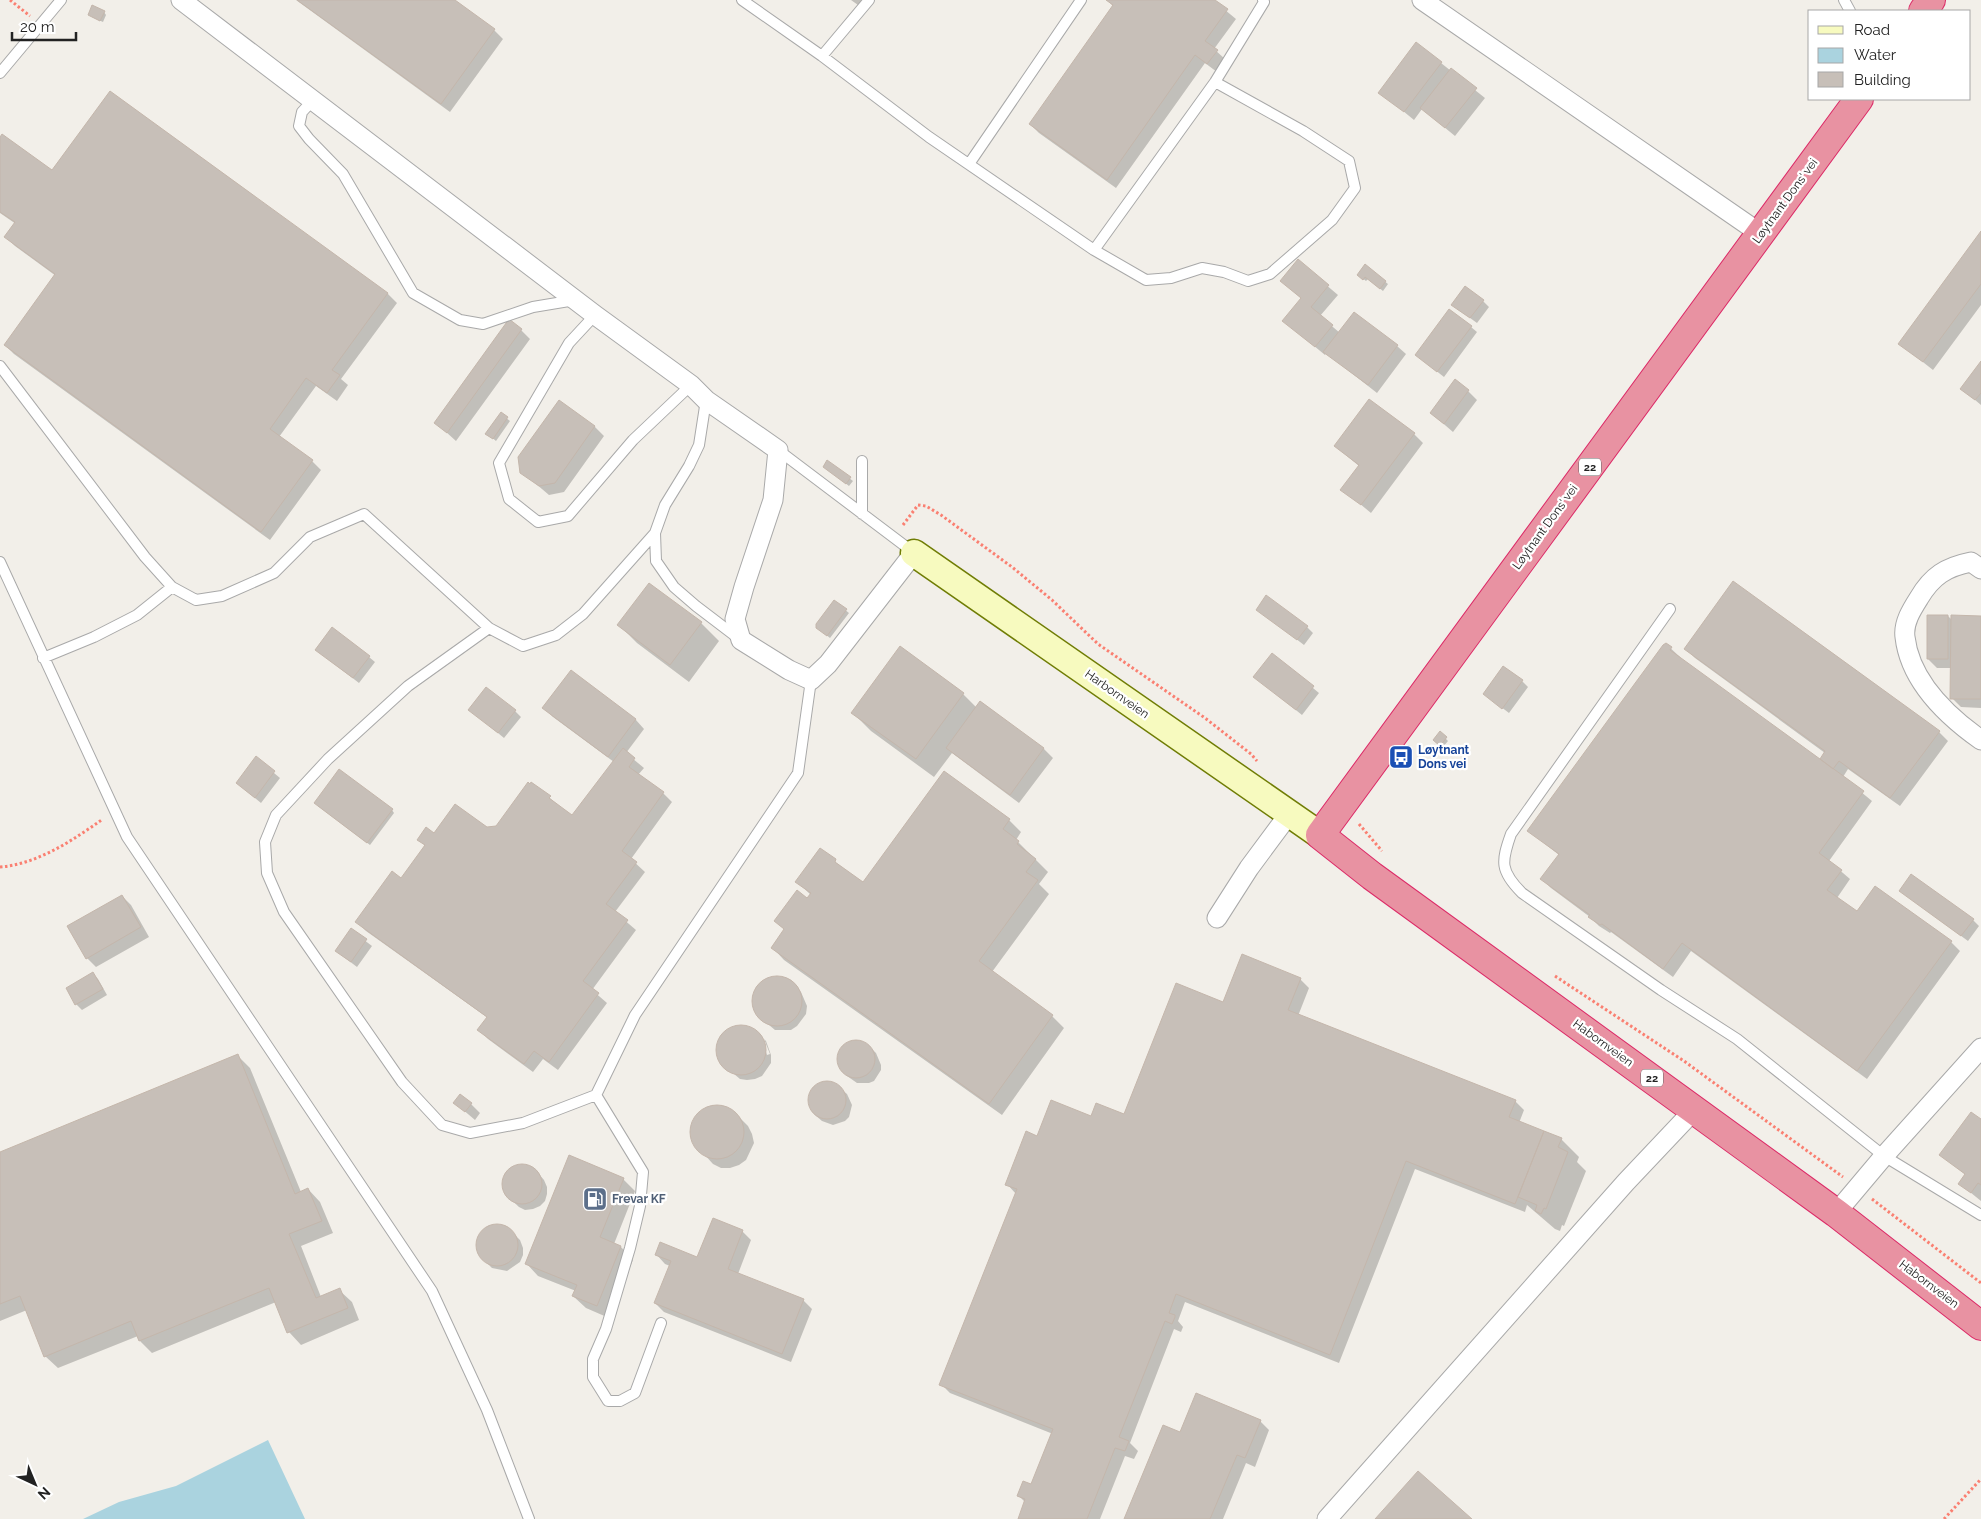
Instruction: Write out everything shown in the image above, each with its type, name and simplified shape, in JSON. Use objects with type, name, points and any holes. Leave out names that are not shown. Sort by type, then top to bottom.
[{"type":"highway","name":"Løytnant Dons' vei","points":[[1320,835],[1858,100]]},
{"type":"highway","name":"Habornveien","points":[[1320,835],[1372,876],[1836,1213],[1981,1326]]},
{"type":"street","points":[[180,0],[595,315],[691,385],[706,400],[778,450],[773,500],[735,619],[741,640],[788,670],[811,680],[828,664],[904,545]]},
{"type":"street","points":[[1422,0],[1761,234]]},
{"type":"street","name":"Harbornveien","points":[[904,545],[1320,835]]},
{"type":"street","points":[[1981,569],[1971,562],[1957,564],[1937,574],[1923,591],[1908,617],[1904,636],[1915,668],[1934,698],[1945,711],[1981,740]]},
{"type":"street","points":[[1217,918],[1254,861],[1289,814]]},
{"type":"street","points":[[1836,1213],[1856,1187],[1981,1048]]},
{"type":"street","points":[[1327,1519],[1612,1197],[1695,1109]]},
{"type":"lane","points":[[0,73],[60,0]]},
{"type":"lane","points":[[742,0],[822,56],[929,137],[1094,250],[1146,280],[1171,278],[1202,268],[1224,272],[1248,281],[1270,274],[1332,220],[1354,188],[1349,162],[1303,130],[1215,82]]},
{"type":"lane","points":[[822,56],[869,0]]},
{"type":"lane","points":[[969,164],[1081,0]]},
{"type":"lane","points":[[1094,250],[1215,82],[1264,2],[1263,0]]},
{"type":"lane","points":[[313,100],[302,112],[299,126],[343,174],[413,293],[460,320],[483,324],[533,308],[576,300]]},
{"type":"lane","points":[[595,315],[569,343],[499,462],[510,499],[538,522],[568,516],[632,440],[691,385]]},
{"type":"lane","points":[[0,366],[145,557],[172,587],[196,600],[222,596],[274,573],[310,537],[364,514],[489,628],[523,646],[556,635],[583,614],[655,533],[666,505],[699,445],[706,400]]},
{"type":"lane","points":[[778,450],[904,545]]},
{"type":"lane","points":[[862,461],[862,514]]},
{"type":"lane","points":[[655,533],[656,561],[674,586],[696,606],[741,640]]},
{"type":"lane","points":[[0,562],[127,837],[432,1291],[487,1410],[529,1519]]},
{"type":"lane","points":[[43,658],[94,637],[137,615],[172,587]]},
{"type":"lane","points":[[1670,609],[1512,834],[1504,853],[1503,867],[1510,880],[1522,893],[1661,990],[1737,1038],[1884,1156],[1981,1215]]},
{"type":"lane","points":[[489,628],[408,686],[328,759],[276,814],[265,842],[267,873],[284,912],[396,1074],[442,1125],[470,1133],[523,1123],[596,1095],[635,1015],[798,773],[811,680]]},
{"type":"lane","points":[[596,1095],[644,1172],[640,1206],[630,1248],[606,1329],[592,1359],[593,1377],[608,1401],[620,1401],[635,1393],[660,1323]]},
{"type":"path","points":[[10,0],[40,24]]},
{"type":"path","points":[[904,545],[918,506],[926,506],[941,515],[1012,567],[1052,600],[1098,644],[1205,718],[1251,754],[1263,769],[1262,794]]},
{"type":"path","points":[[1342,804],[1383,852]]},
{"type":"path","points":[[0,867],[18,865],[74,840],[114,811]]},
{"type":"path","points":[[1547,971],[1684,1061],[1856,1187],[1981,1284]]},
{"type":"path","points":[[1944,1519],[1981,1479]]},
{"type":"water","points":[[268,1440],[305,1519],[83,1519],[119,1502],[176,1486]]},
{"type":"building","points":[[297,0],[455,0],[495,29],[441,104]]},
{"type":"building","points":[[1106,0],[1215,0],[1228,9],[1205,41],[1218,50],[1207,64],[1195,55],[1107,180],[1029,124],[1113,5]]},
{"type":"building","points":[[92,5],[105,11],[100,21],[88,15]]},
{"type":"building","points":[[1416,42],[1442,62],[1404,112],[1378,93]]},
{"type":"building","points":[[1451,68],[1477,88],[1445,128],[1420,108]]},
{"type":"building","points":[[110,91],[388,293],[332,370],[340,375],[327,393],[306,378],[270,429],[313,460],[261,532],[4,345],[55,274],[4,237],[15,222],[0,212],[0,137],[2,134],[52,170]]},
{"type":"building","points":[[1981,231],[1981,284],[1923,362],[1898,344]]},
{"type":"building","points":[[1298,259],[1329,285],[1311,307],[1333,325],[1315,347],[1282,321],[1301,298],[1280,281]]},
{"type":"building","points":[[1365,264],[1386,281],[1380,289],[1365,277],[1363,280],[1357,275]]},
{"type":"building","points":[[1465,286],[1484,300],[1470,318],[1451,305]]},
{"type":"building","points":[[1449,309],[1472,326],[1437,372],[1415,355]]},
{"type":"building","points":[[1354,312],[1398,345],[1368,385],[1323,352]]},
{"type":"building","points":[[509,319],[522,329],[447,433],[434,423]]},
{"type":"building","points":[[1981,361],[1981,393],[1975,400],[1960,389]]},
{"type":"building","points":[[1455,379],[1469,390],[1444,424],[1430,413]]},
{"type":"building","points":[[1369,399],[1415,433],[1361,505],[1340,490],[1359,465],[1334,446]]},
{"type":"building","points":[[559,400],[595,426],[555,483],[539,486],[520,473],[518,457]]},
{"type":"building","points":[[501,412],[508,417],[493,439],[485,434]]},
{"type":"building","points":[[827,460],[851,477],[846,484],[823,467]]},
{"type":"building","points":[[1733,581],[1940,731],[1890,798],[1839,761],[1833,769],[1820,759],[1825,751],[1684,649]]},
{"type":"building","points":[[649,583],[702,622],[670,665],[617,625]]},
{"type":"building","points":[[1266,595],[1308,626],[1297,640],[1256,610]]},
{"type":"building","points":[[834,600],[847,609],[827,636],[816,628],[816,624]]},
{"type":"building","points":[[1927,615],[1948,615],[1948,659],[1927,659]]},
{"type":"building","points":[[1951,615],[1981,616],[1981,699],[1950,699]]},
{"type":"building","points":[[332,627],[370,656],[353,678],[315,650]]},
{"type":"building","points":[[1666,643],[1672,647],[1670,650],[1864,791],[1819,853],[1842,870],[1827,890],[1857,911],[1875,886],[1952,941],[1857,1071],[1682,943],[1663,969],[1602,924],[1600,925],[1588,917],[1590,915],[1540,879],[1559,854],[1527,831]]},
{"type":"building","points":[[900,646],[964,693],[916,759],[851,713]]},
{"type":"building","points":[[1272,653],[1314,686],[1296,710],[1253,677]]},
{"type":"building","points":[[1503,666],[1523,680],[1502,709],[1483,694]]},
{"type":"building","points":[[571,670],[636,719],[608,757],[542,708]]},
{"type":"building","points":[[486,687],[516,710],[498,733],[468,710]]},
{"type":"building","points":[[980,701],[1044,748],[1010,795],[946,748]]},
{"type":"building","points":[[1440,731],[1447,737],[1440,746],[1433,740]]},
{"type":"building","points":[[623,748],[635,758],[629,767],[664,792],[622,851],[637,862],[606,904],[628,920],[583,981],[599,993],[549,1062],[534,1051],[524,1064],[477,1030],[487,1017],[355,922],[392,871],[401,878],[425,845],[417,840],[426,827],[434,833],[455,804],[487,827],[496,826],[528,782],[530,784],[531,782],[551,796],[549,798],[572,815]]},
{"type":"building","points":[[256,756],[275,771],[255,798],[236,783]]},
{"type":"building","points":[[339,769],[393,809],[367,843],[314,803]]},
{"type":"building","points":[[944,771],[1010,819],[1003,829],[1019,841],[1017,844],[1036,859],[1026,872],[1038,880],[979,961],[1053,1015],[989,1104],[771,948],[784,929],[774,921],[797,890],[807,898],[811,893],[795,882],[820,848],[836,859],[835,862],[863,882]]},
{"type":"building","points":[[1911,874],[1974,919],[1961,936],[1899,891]]},
{"type":"building","points":[[122,895],[141,927],[86,959],[67,926]]},
{"type":"building","points":[[351,928],[367,939],[351,962],[335,951]]},
{"type":"building","points":[[1242,954],[1301,978],[1288,1010],[1516,1100],[1509,1117],[1544,1131],[1515,1204],[1406,1161],[1330,1355],[1176,1294],[1169,1313],[1175,1315],[1175,1317],[1172,1324],[1165,1321],[1119,1437],[1129,1441],[1125,1451],[1115,1448],[1087,1519],[1018,1519],[1025,1499],[1017,1496],[1023,1481],[1031,1484],[1053,1429],[939,1385],[1017,1189],[1005,1185],[1026,1131],[1037,1136],[1051,1100],[1091,1116],[1096,1103],[1124,1114],[1176,983],[1223,1002]]},
{"type":"building","points":[[93,972],[103,989],[75,1005],[66,988]]},
{"type":"building","points":[[777,976],[795,983],[802,1001],[795,1019],[777,1026],[759,1019],[752,1001],[759,983]]},
{"type":"building","points":[[741,1025],[759,1032],[766,1050],[759,1068],[741,1075],[723,1068],[716,1050],[723,1032]]},
{"type":"building","points":[[856,1040],[870,1045],[875,1059],[870,1073],[856,1078],[842,1073],[837,1059],[842,1045]]},
{"type":"building","points":[[238,1054],[295,1194],[308,1188],[322,1221],[289,1234],[316,1298],[340,1288],[348,1308],[287,1333],[269,1288],[139,1341],[131,1321],[44,1357],[20,1296],[0,1304],[0,1152]]},
{"type":"building","points":[[827,1081],[841,1086],[846,1100],[841,1114],[827,1119],[813,1114],[808,1100],[813,1086]]},
{"type":"building","points":[[460,1094],[472,1103],[465,1112],[453,1103]]},
{"type":"building","points":[[712,1105],[722,1105],[732,1109],[740,1117],[744,1132],[740,1147],[732,1155],[722,1159],[712,1159],[702,1155],[694,1147],[690,1137],[690,1127],[694,1117],[702,1109]]},
{"type":"building","points":[[1971,1112],[1981,1119],[1981,1185],[1978,1183],[1971,1193],[1958,1184],[1965,1174],[1939,1155]]},
{"type":"building","points":[[1544,1131],[1562,1138],[1558,1147],[1568,1152],[1546,1209],[1544,1208],[1541,1214],[1535,1211],[1537,1205],[1518,1197]]},
{"type":"building","points":[[569,1155],[624,1178],[600,1237],[621,1246],[597,1306],[572,1296],[577,1285],[525,1264]]},
{"type":"building","points":[[526,1164],[533,1167],[539,1173],[542,1184],[541,1192],[533,1201],[526,1204],[518,1204],[511,1201],[503,1192],[502,1180],[505,1173],[514,1165]]},
{"type":"building","points":[[713,1218],[743,1230],[728,1269],[804,1299],[782,1354],[654,1303],[671,1261],[655,1255],[660,1242],[697,1257]]},
{"type":"building","points":[[497,1224],[512,1230],[518,1245],[512,1260],[497,1266],[482,1260],[476,1245],[482,1230]]},
{"type":"building","points":[[1196,1393],[1261,1420],[1245,1458],[1237,1455],[1210,1519],[1124,1519],[1163,1425],[1180,1432]]},
{"type":"building","points":[[1418,1471],[1472,1519],[1375,1519]]},
{"type":"place","name":"Løytnant Dons vei","points":[[1401,757]]},
{"type":"place","name":"Frevar KF","points":[[595,1199]]}]
